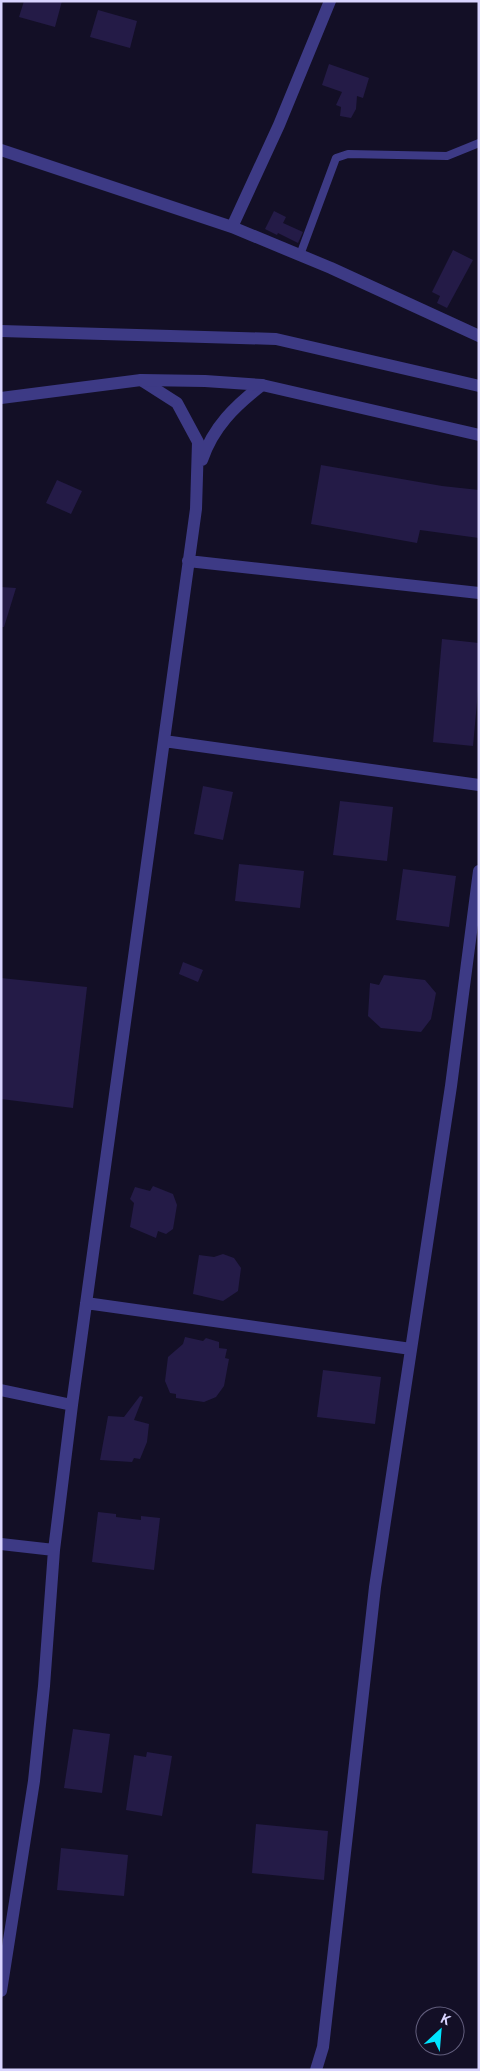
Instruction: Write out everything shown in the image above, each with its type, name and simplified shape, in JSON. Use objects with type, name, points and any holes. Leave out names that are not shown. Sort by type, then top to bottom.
[{"type":"street","points":[[232,227],[279,125],[330,1]]},
{"type":"street","points":[[1,150],[232,227],[300,255],[479,336]]},
{"type":"street","points":[[1,331],[276,339],[479,386]]},
{"type":"street","points":[[1,1991],[34,1781],[44,1686],[54,1550],[72,1405],[196,509],[198,442],[177,403],[141,380]]},
{"type":"street","points":[[1,398],[141,380],[205,381],[262,385],[479,435]]},
{"type":"street","points":[[198,469],[208,443],[217,427],[262,385]]},
{"type":"street","points":[[188,561],[479,593]]},
{"type":"street","points":[[164,741],[479,785]]},
{"type":"street","points":[[316,2070],[323,2047],[375,1587],[451,1086],[479,871]]},
{"type":"street","points":[[86,1303],[411,1349]]},
{"type":"street","points":[[1,1390],[72,1405]]},
{"type":"street","points":[[1,1544],[54,1550]]},
{"type":"lane","points":[[300,255],[336,158],[348,154],[447,156],[479,143]]},
{"type":"building","points":[[24,1],[62,1],[55,27],[19,17]]},
{"type":"building","points":[[98,10],[137,21],[130,48],[90,37]]},
{"type":"building","points":[[329,64],[369,78],[363,98],[357,96],[356,109],[351,118],[340,116],[341,107],[336,105],[342,92],[322,85]]},
{"type":"building","points":[[274,211],[286,217],[283,223],[303,232],[298,243],[265,229]]},
{"type":"building","points":[[453,250],[473,260],[447,308],[437,303],[440,296],[432,292]]},
{"type":"building","points":[[321,465],[442,486],[479,490],[479,538],[420,530],[417,543],[311,524]]},
{"type":"building","points":[[57,480],[82,491],[71,514],[46,503]]},
{"type":"building","points":[[1,587],[16,588],[4,627],[1,627]]},
{"type":"building","points":[[442,639],[479,643],[479,680],[473,746],[433,742]]},
{"type":"building","points":[[203,786],[233,792],[223,840],[194,834]]},
{"type":"building","points":[[340,801],[393,807],[387,861],[333,855]]},
{"type":"building","points":[[239,864],[304,871],[300,908],[235,901]]},
{"type":"building","points":[[403,869],[456,876],[449,927],[396,920]]},
{"type":"building","points":[[183,962],[203,970],[198,982],[179,974]]},
{"type":"building","points":[[384,975],[425,980],[436,993],[431,1019],[421,1032],[381,1028],[368,1016],[370,983],[379,985]]},
{"type":"building","points":[[1,978],[87,987],[73,1108],[1,1099]]},
{"type":"building","points":[[153,1186],[173,1194],[177,1205],[173,1229],[166,1234],[158,1231],[156,1238],[130,1227],[134,1203],[130,1199],[135,1187],[150,1191]]},
{"type":"building","points":[[223,1254],[234,1258],[241,1268],[238,1291],[223,1301],[193,1294],[199,1255],[214,1257]]},
{"type":"building","points":[[185,1337],[203,1341],[206,1338],[219,1342],[219,1348],[227,1349],[225,1358],[229,1359],[224,1386],[216,1397],[204,1402],[176,1398],[176,1394],[170,1393],[165,1381],[168,1357],[183,1344]]},
{"type":"building","points":[[323,1370],[381,1377],[375,1424],[317,1417]]},
{"type":"building","points":[[140,1396],[143,1397],[134,1420],[149,1424],[147,1442],[140,1459],[134,1458],[132,1462],[100,1460],[108,1416],[124,1417]]},
{"type":"building","points":[[98,1512],[116,1514],[116,1517],[141,1520],[141,1516],[160,1518],[154,1570],[92,1562]]},
{"type":"building","points":[[73,1729],[110,1734],[102,1793],[64,1788]]},
{"type":"building","points":[[147,1752],[172,1756],[162,1816],[126,1810],[134,1755],[146,1757]]},
{"type":"building","points":[[256,1824],[328,1831],[324,1880],[252,1873]]},
{"type":"building","points":[[61,1848],[128,1855],[124,1896],[57,1890]]}]
